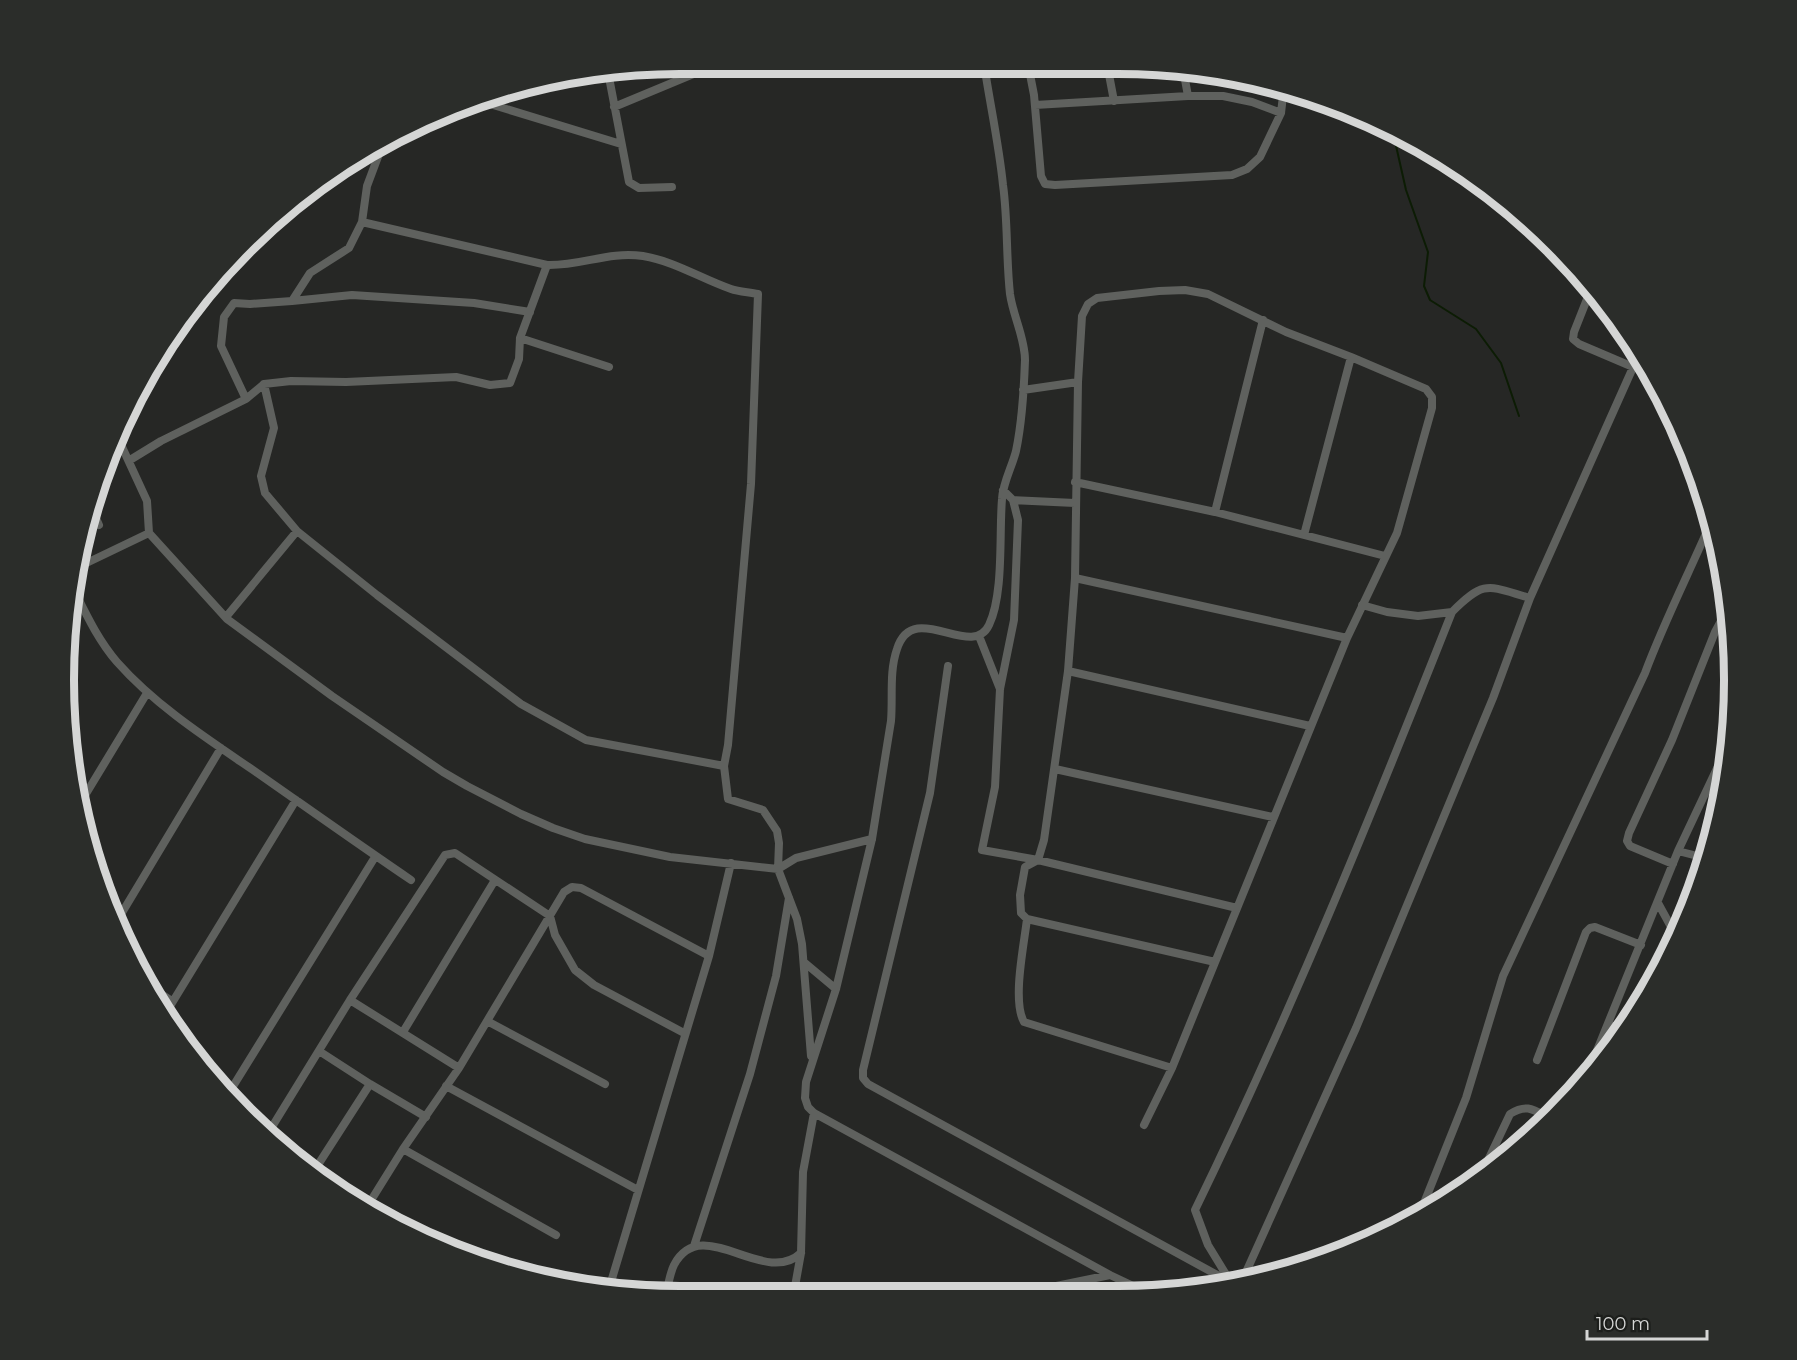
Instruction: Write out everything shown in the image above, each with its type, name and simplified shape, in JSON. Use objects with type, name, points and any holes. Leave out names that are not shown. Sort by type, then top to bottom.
[{"type":"street","points":[[614,107],[693,74]]},
{"type":"street","points":[[986,74],[1003,184],[1010,294],[1025,358],[1015,454],[1003,489],[996,603],[985,633],[968,637],[923,628],[912,630],[902,638],[897,649],[891,686],[891,721],[872,839],[836,989],[811,1062],[805,1098],[808,1107],[814,1113],[1132,1286]]},
{"type":"street","points":[[1030,74],[1035,105],[1041,176],[1046,184],[1055,185],[1232,175],[1247,169],[1260,157],[1281,113],[1283,97]]},
{"type":"street","points":[[1109,74],[1114,100]]},
{"type":"street","points":[[609,78],[629,182],[639,188],[672,187]]},
{"type":"street","points":[[1185,78],[1188,96]]},
{"type":"street","points":[[1035,105],[1223,96],[1252,102],[1281,113]]},
{"type":"street","points":[[492,104],[621,144]]},
{"type":"street","points":[[292,301],[310,273],[349,248],[362,222],[367,186],[379,154]]},
{"type":"street","points":[[362,222],[547,265],[562,266],[613,254],[645,256],[732,289],[758,294],[751,484],[728,745],[724,766],[728,800],[763,810],[777,831],[778,869],[797,919],[805,963],[811,1062]]},
{"type":"street","points":[[130,460],[161,441],[246,399],[264,384],[291,381],[456,377],[490,385],[510,383],[519,359],[520,338],[547,265]]},
{"type":"street","points":[[1144,1125],[1172,1068],[1347,638],[1397,533],[1432,408],[1431,397],[1426,389],[1286,332],[1208,294],[1185,290],[1097,298],[1088,304],[1082,316],[1075,482],[1075,578],[1068,671],[1044,840],[1038,860],[1025,867],[1020,895],[1021,913],[1027,919],[1215,962]]},
{"type":"street","points":[[246,399],[220,346],[224,317],[234,303],[250,304],[352,295],[474,303],[530,312]]},
{"type":"street","points":[[1246,1273],[1356,1028],[1493,698],[1530,598],[1633,367],[1579,344],[1573,339],[1587,298]]},
{"type":"street","points":[[1215,512],[1263,320]]},
{"type":"street","points":[[520,338],[609,367]]},
{"type":"street","points":[[1305,535],[1351,357]]},
{"type":"street","points":[[1023,390],[1078,382]]},
{"type":"street","points":[[264,384],[273,428],[261,476],[265,493],[297,531],[377,595],[522,704],[586,740],[724,766]]},
{"type":"street","points":[[122,444],[147,501],[149,533],[226,617],[332,696],[443,772],[521,814],[585,839],[670,857],[778,869],[796,858],[872,839]]},
{"type":"street","points":[[1075,482],[1215,512],[1385,556]]},
{"type":"street","points":[[1003,489],[1012,500],[1018,520],[1019,539],[1014,620],[1000,689],[995,787],[982,850],[1038,860],[1237,908]]},
{"type":"street","points":[[1012,500],[1075,503]]},
{"type":"street","points":[[96,517],[99,525]]},
{"type":"street","points":[[226,617],[297,531]]},
{"type":"street","points":[[85,564],[149,533]]},
{"type":"street","points":[[1424,1202],[1466,1098],[1503,976],[1646,673],[1658,639],[1706,534]]},
{"type":"street","points":[[1075,578],[1347,638]]},
{"type":"street","points":[[1227,1276],[1208,1245],[1195,1210],[1240,1117],[1324,926],[1452,612],[1477,590],[1490,586],[1530,598]]},
{"type":"street","points":[[79,600],[102,642],[117,662],[147,693],[221,748],[411,880]]},
{"type":"street","points":[[1362,605],[1387,612],[1418,616],[1452,612]]},
{"type":"street","points":[[1673,864],[1630,846],[1627,841],[1720,623]]},
{"type":"street","points":[[978,636],[1000,689]]},
{"type":"street","points":[[948,666],[930,793],[863,1070],[863,1078],[868,1084],[1220,1277]]},
{"type":"street","points":[[1068,671],[1310,726]]},
{"type":"street","points":[[85,796],[147,693]]},
{"type":"street","points":[[121,914],[221,748]]},
{"type":"street","points":[[1055,769],[1273,818]]},
{"type":"street","points":[[1597,1050],[1678,851],[1716,770]]},
{"type":"street","points":[[169,1006],[296,800]]},
{"type":"street","points":[[1678,851],[1697,856]]},
{"type":"street","points":[[271,1128],[350,1000],[445,855],[455,853],[550,916],[558,942],[575,970],[594,985],[684,1033]]},
{"type":"street","points":[[232,1088],[375,856]]},
{"type":"street","points":[[611,1282],[709,956],[731,863]]},
{"type":"street","points":[[403,1032],[495,880]]},
{"type":"street","points":[[371,1201],[403,1149],[459,1068],[564,892],[572,888],[581,888],[709,956]]},
{"type":"street","points":[[694,1246],[753,1063],[776,976],[789,898]]},
{"type":"street","points":[[1658,903],[1671,926]]},
{"type":"street","points":[[1027,919],[1018,1000],[1020,1015],[1024,1022],[1172,1068]]},
{"type":"street","points":[[1537,1060],[1586,932],[1595,927],[1641,945]]},
{"type":"street","points":[[805,963],[836,989]]},
{"type":"street","points":[[162,995],[172,1001]]},
{"type":"street","points":[[350,1000],[459,1068]]},
{"type":"street","points":[[487,1021],[605,1084]]},
{"type":"street","points":[[1608,1024],[1614,1026]]},
{"type":"street","points":[[319,1051],[426,1116]]},
{"type":"street","points":[[317,1166],[370,1084]]},
{"type":"street","points":[[446,1086],[638,1190]]},
{"type":"street","points":[[1489,1159],[1510,1114],[1519,1108],[1529,1108],[1541,1114]]},
{"type":"street","points":[[795,1286],[801,1253],[803,1172],[814,1113]]},
{"type":"street","points":[[403,1149],[556,1235]]},
{"type":"street","points":[[668,1286],[674,1265],[682,1254],[694,1246],[708,1246],[770,1263],[785,1263],[794,1260],[801,1253]]},
{"type":"street","points":[[1056,1286],[1110,1275]]},
{"type":"waterway","points":[[1395,141],[1406,190],[1428,252],[1424,286],[1430,300],[1476,329],[1501,363],[1519,416]]}]
